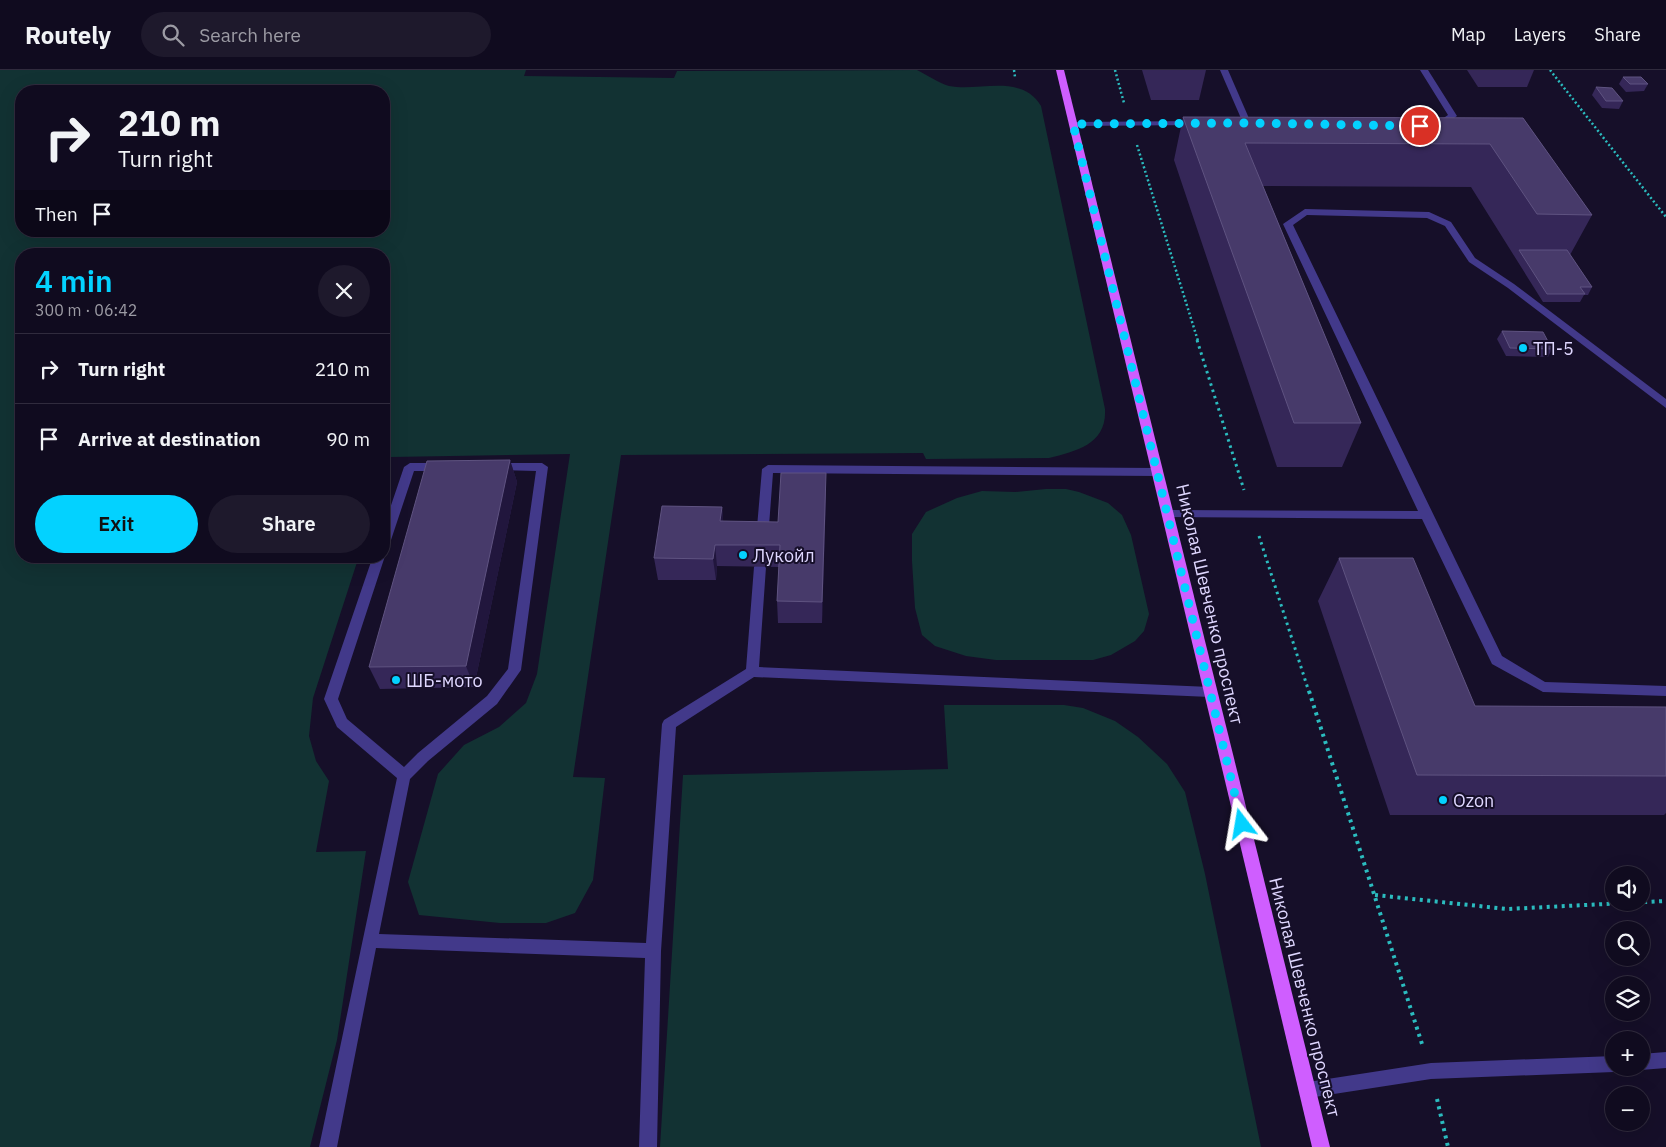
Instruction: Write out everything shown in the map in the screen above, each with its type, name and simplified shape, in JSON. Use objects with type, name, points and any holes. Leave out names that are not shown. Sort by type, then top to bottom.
[{"type":"main road","name":"Николая Шевченко проспект","points":[[1060,70],[1321,1147]]},
{"type":"street","points":[[1224,70],[1251,123],[1237,123]]},
{"type":"street","points":[[1424,70],[1453,116],[1436,126],[1427,126]]},
{"type":"street","points":[[1073,124],[1208,123]]},
{"type":"street","points":[[1666,404],[1534,303],[1472,260],[1448,224],[1429,215],[1305,212],[1288,224],[1497,660],[1543,687],[1666,690]]},
{"type":"street","points":[[390,525],[410,467],[457,467]]},
{"type":"street","points":[[328,1147],[372,941],[404,776],[423,757],[492,700],[514,670],[542,467],[486,467]]},
{"type":"street","points":[[762,544],[768,469],[1157,472]]},
{"type":"street","points":[[1168,514],[1426,515]]},
{"type":"street","points":[[377,563],[331,699],[342,723],[404,776]]},
{"type":"street","points":[[752,672],[760,567]]},
{"type":"street","points":[[648,1147],[654,951],[669,724],[752,672],[1210,692]]},
{"type":"street","points":[[372,941],[654,951]]},
{"type":"street","points":[[1650,1061],[1666,1060]]},
{"type":"street","points":[[1308,1090],[1431,1071],[1605,1064]]},
{"type":"path","points":[[1014,70],[1015,77]]},
{"type":"path","points":[[1115,70],[1251,514],[1431,1071],[1448,1147]]},
{"type":"path","points":[[1550,70],[1666,217]]},
{"type":"path","points":[[1375,895],[1507,909],[1666,901]]},
{"type":"green space","points":[[0,70],[526,70],[524,76],[674,78],[677,71],[917,70],[949,86],[1011,87],[1023,90],[1033,96],[1041,106],[1105,409],[1101,430],[1096,438],[1080,449],[1049,458],[926,459],[923,453],[621,455],[573,777],[605,778],[593,880],[575,913],[546,923],[500,923],[419,915],[408,882],[438,774],[464,745],[499,727],[526,703],[537,674],[570,454],[391,457],[390,460],[390,248],[15,248],[15,563],[357,563],[313,698],[309,736],[316,761],[329,781],[316,852],[366,851],[337,1040],[310,1147],[0,1147]]},
{"type":"green space","points":[[1066,489],[1079,492],[1108,503],[1122,515],[1131,535],[1149,614],[1144,631],[1135,641],[1111,655],[1093,660],[996,660],[966,656],[935,646],[922,635],[915,608],[912,534],[926,512],[957,498],[982,491],[1015,492]]},
{"type":"green space","points":[[944,705],[1064,705],[1083,708],[1115,721],[1138,737],[1167,764],[1185,792],[1205,874],[1261,1147],[660,1147],[683,775],[948,769]]},
{"type":"building","points":[[1623,77],[1641,77],[1648,84],[1630,84]]},
{"type":"building","points":[[1596,87],[1612,88],[1623,101],[1606,101]]},
{"type":"building","points":[[1183,117],[1523,118],[1592,215],[1537,214],[1490,144],[1245,143],[1361,423],[1294,423]]},
{"type":"building","points":[[1519,250],[1567,250],[1592,287],[1580,287],[1585,294],[1547,294]]},
{"type":"building","points":[[1502,331],[1543,332],[1552,349],[1510,348]]},
{"type":"building","points":[[510,460],[466,666],[369,667],[427,461]]},
{"type":"building","name":"Лукойл","points":[[781,473],[826,473],[822,602],[777,601],[780,545],[715,545],[713,559],[654,558],[662,506],[722,507],[720,521],[778,522]]},
{"type":"building","points":[[1339,558],[1413,558],[1475,706],[1666,707],[1666,776],[1417,775]]},
{"type":"place","name":"ТП-5","points":[[1523,348]]},
{"type":"place","name":"Лукойл","points":[[743,555]]},
{"type":"place","name":"ШБ-мото","points":[[396,680]]},
{"type":"place","name":"Ozon","points":[[1443,800]]},
{"type":"route","points":[[1242,824],[1073,124],[1247,123],[1420,126]]}]
